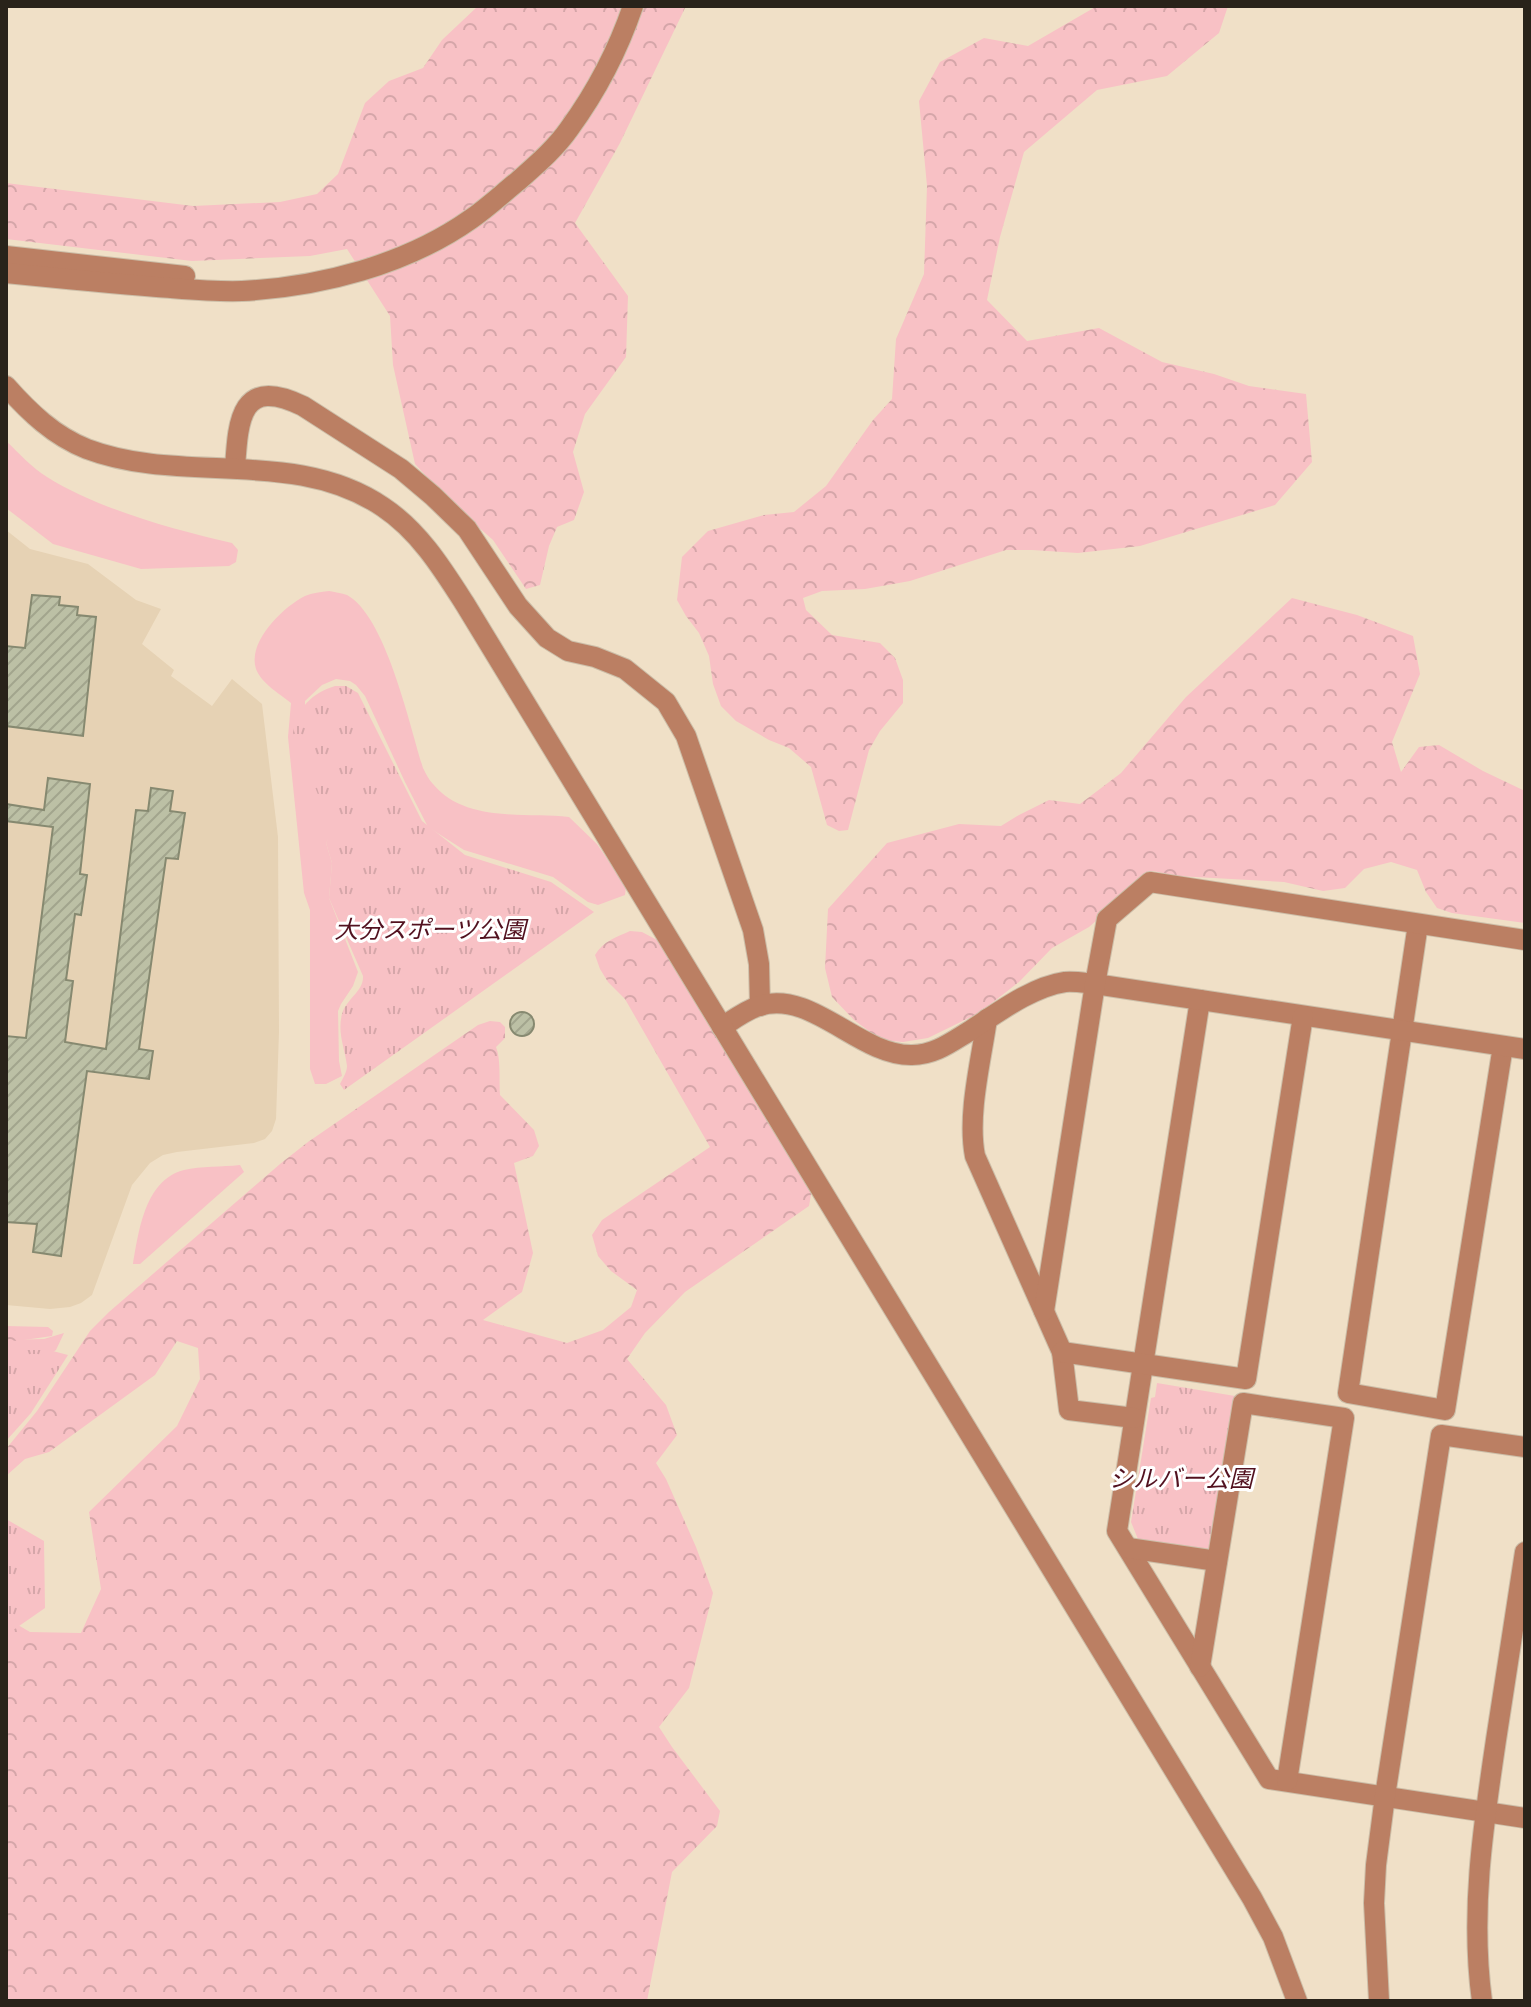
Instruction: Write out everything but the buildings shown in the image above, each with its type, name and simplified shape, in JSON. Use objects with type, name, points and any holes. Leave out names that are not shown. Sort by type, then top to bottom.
[{"type":"street","points":[[6,273],[224,291],[269,289],[352,273],[410,252],[457,227],[497,199],[545,156],[567,131],[592,94],[612,58],[633,6]]},
{"type":"street","points":[[6,256],[226,280],[316,281]]},
{"type":"street","points":[[6,386],[43,423],[89,450],[154,463],[235,468],[313,478],[348,488],[381,505],[421,541],[465,604],[1252,1898],[1273,1937],[1297,2001]]},
{"type":"street","points":[[235,468],[238,424],[251,402],[273,396],[290,399],[303,406],[401,469],[444,507],[467,529],[518,606],[547,638],[568,651],[595,657],[625,669],[666,702],[686,736],[753,930],[759,964],[760,1006]]},
{"type":"street","points":[[1044,1311],[1107,919],[1150,882],[1525,940]]},
{"type":"street","points":[[1418,924],[1348,1393],[1445,1410],[1503,1046]]},
{"type":"street","points":[[722,1027],[760,1006],[795,1006],[891,1053],[927,1054],[941,1049],[1008,1005],[1049,986],[1067,982],[1525,1049]]},
{"type":"street","points":[[1200,1000],[1117,1531],[1269,1779],[1525,1818]]},
{"type":"street","points":[[1062,1352],[1246,1379],[1303,1016]]},
{"type":"street","points":[[987,1019],[973,1117],[975,1156],[1062,1352],[1069,1410],[1134,1418]]},
{"type":"street","points":[[1200,1667],[1243,1403],[1344,1418],[1287,1781]]},
{"type":"street","points":[[1379,2001],[1374,1903],[1376,1865],[1441,1435],[1525,1447]]},
{"type":"street","points":[[1128,1548],[1217,1561]]},
{"type":"street","points":[[1482,2001],[1477,1970],[1476,1909],[1485,1811],[1525,1552]]},
{"type":"shaded area","points":[[6,530],[30,549],[88,564],[136,600],[161,609],[142,644],[174,670],[171,676],[212,706],[232,679],[262,704],[278,837],[279,1032],[276,1119],[272,1131],[265,1139],[254,1143],[177,1152],[163,1155],[150,1163],[132,1185],[92,1295],[70,1307],[50,1309],[6,1305]]},
{"type":"green space","points":[[478,6],[686,6],[620,143],[575,223],[628,296],[626,357],[585,414],[573,452],[584,492],[574,520],[557,527],[540,585],[526,589],[493,540],[451,503],[415,464],[393,365],[390,316],[347,249],[310,256],[192,261],[6,239],[6,183],[193,206],[280,202],[317,194],[338,174],[365,103],[389,81],[423,68],[442,40]]},
{"type":"green space","points":[[1097,6],[1228,6],[1219,33],[1167,76],[1097,90],[1024,152],[1000,237],[987,300],[1027,341],[1099,328],[1162,362],[1249,386],[1306,394],[1312,462],[1275,505],[1140,546],[1078,553],[1006,550],[910,581],[865,589],[822,591],[803,598],[806,610],[832,635],[880,643],[895,658],[903,680],[903,703],[869,750],[848,830],[839,831],[827,825],[811,767],[789,748],[736,721],[721,706],[713,684],[709,656],[699,633],[677,600],[682,557],[708,531],[764,515],[794,512],[826,486],[873,420],[892,399],[896,339],[924,274],[927,186],[919,101],[940,62],[984,38],[1028,46]]},
{"type":"green space","points":[[6,441],[41,473],[89,499],[162,525],[232,543],[238,550],[236,562],[229,566],[141,569],[53,544],[6,508]]},
{"type":"green space","points":[[329,591],[347,595],[374,625],[395,674],[423,768],[433,784],[446,796],[478,810],[569,817],[597,844],[626,887],[625,895],[598,905],[588,902],[553,877],[464,850],[428,827],[365,696],[350,681],[336,679],[322,685],[305,701],[305,746],[335,827],[326,843],[332,863],[329,898],[358,972],[338,1011],[342,1076],[326,1084],[315,1084],[310,1069],[310,910],[304,893],[288,737],[291,703],[262,679],[255,659],[262,637],[277,617],[305,596]]},
{"type":"green space","points":[[1292,598],[1357,615],[1413,636],[1420,674],[1392,742],[1401,772],[1419,747],[1439,745],[1525,791],[1525,923],[1452,913],[1437,908],[1417,870],[1391,862],[1364,869],[1345,888],[1323,891],[1284,882],[1177,876],[1153,871],[1089,927],[1052,948],[1019,982],[979,1013],[928,1038],[903,1042],[881,1040],[854,1020],[832,997],[825,968],[828,909],[887,843],[959,824],[1001,826],[1049,800],[1080,804],[1121,773],[1186,697]]},
{"type":"green space","name":"大分スポーツ公園","points":[[335,686],[346,686],[358,693],[422,821],[465,855],[551,882],[594,912],[344,1090],[340,1084],[347,1066],[341,1021],[344,1009],[361,986],[363,976],[329,898],[332,863],[326,843],[332,829],[293,733],[298,716],[307,703]]},
{"type":"green space","points":[[630,931],[642,932],[659,941],[812,1189],[809,1206],[685,1292],[645,1333],[627,1359],[666,1405],[677,1435],[656,1463],[696,1547],[713,1593],[689,1688],[659,1727],[720,1811],[717,1826],[672,1872],[647,2001],[6,2001],[6,1618],[30,1632],[81,1633],[101,1589],[89,1512],[177,1426],[200,1379],[198,1348],[177,1341],[155,1375],[49,1452],[25,1459],[6,1476],[6,1449],[37,1411],[90,1331],[109,1312],[308,1142],[478,1025],[490,1021],[500,1022],[505,1027],[505,1038],[496,1047],[500,1095],[534,1130],[539,1146],[533,1156],[514,1163],[533,1253],[522,1292],[483,1320],[567,1343],[603,1330],[631,1307],[637,1290],[611,1271],[598,1256],[592,1235],[602,1220],[710,1147],[625,999],[600,969],[595,955],[598,950]]},
{"type":"green space","points":[[240,1165],[244,1172],[140,1264],[133,1264],[141,1222],[160,1184],[184,1170]]},
{"type":"green space","points":[[6,1326],[48,1327],[53,1331],[52,1336],[6,1340]]},
{"type":"green space","points":[[64,1333],[56,1350],[47,1356],[6,1415],[6,1340],[44,1339]]},
{"type":"green space","points":[[6,1350],[49,1350],[68,1355],[31,1413],[6,1441]]},
{"type":"green space","name":"シルバー公園","points":[[1157,1383],[1235,1396],[1211,1555],[1140,1544],[1131,1522],[1151,1398],[1155,1397]]},
{"type":"green space","points":[[6,1519],[44,1541],[45,1608],[9,1633],[6,1631]]}]
